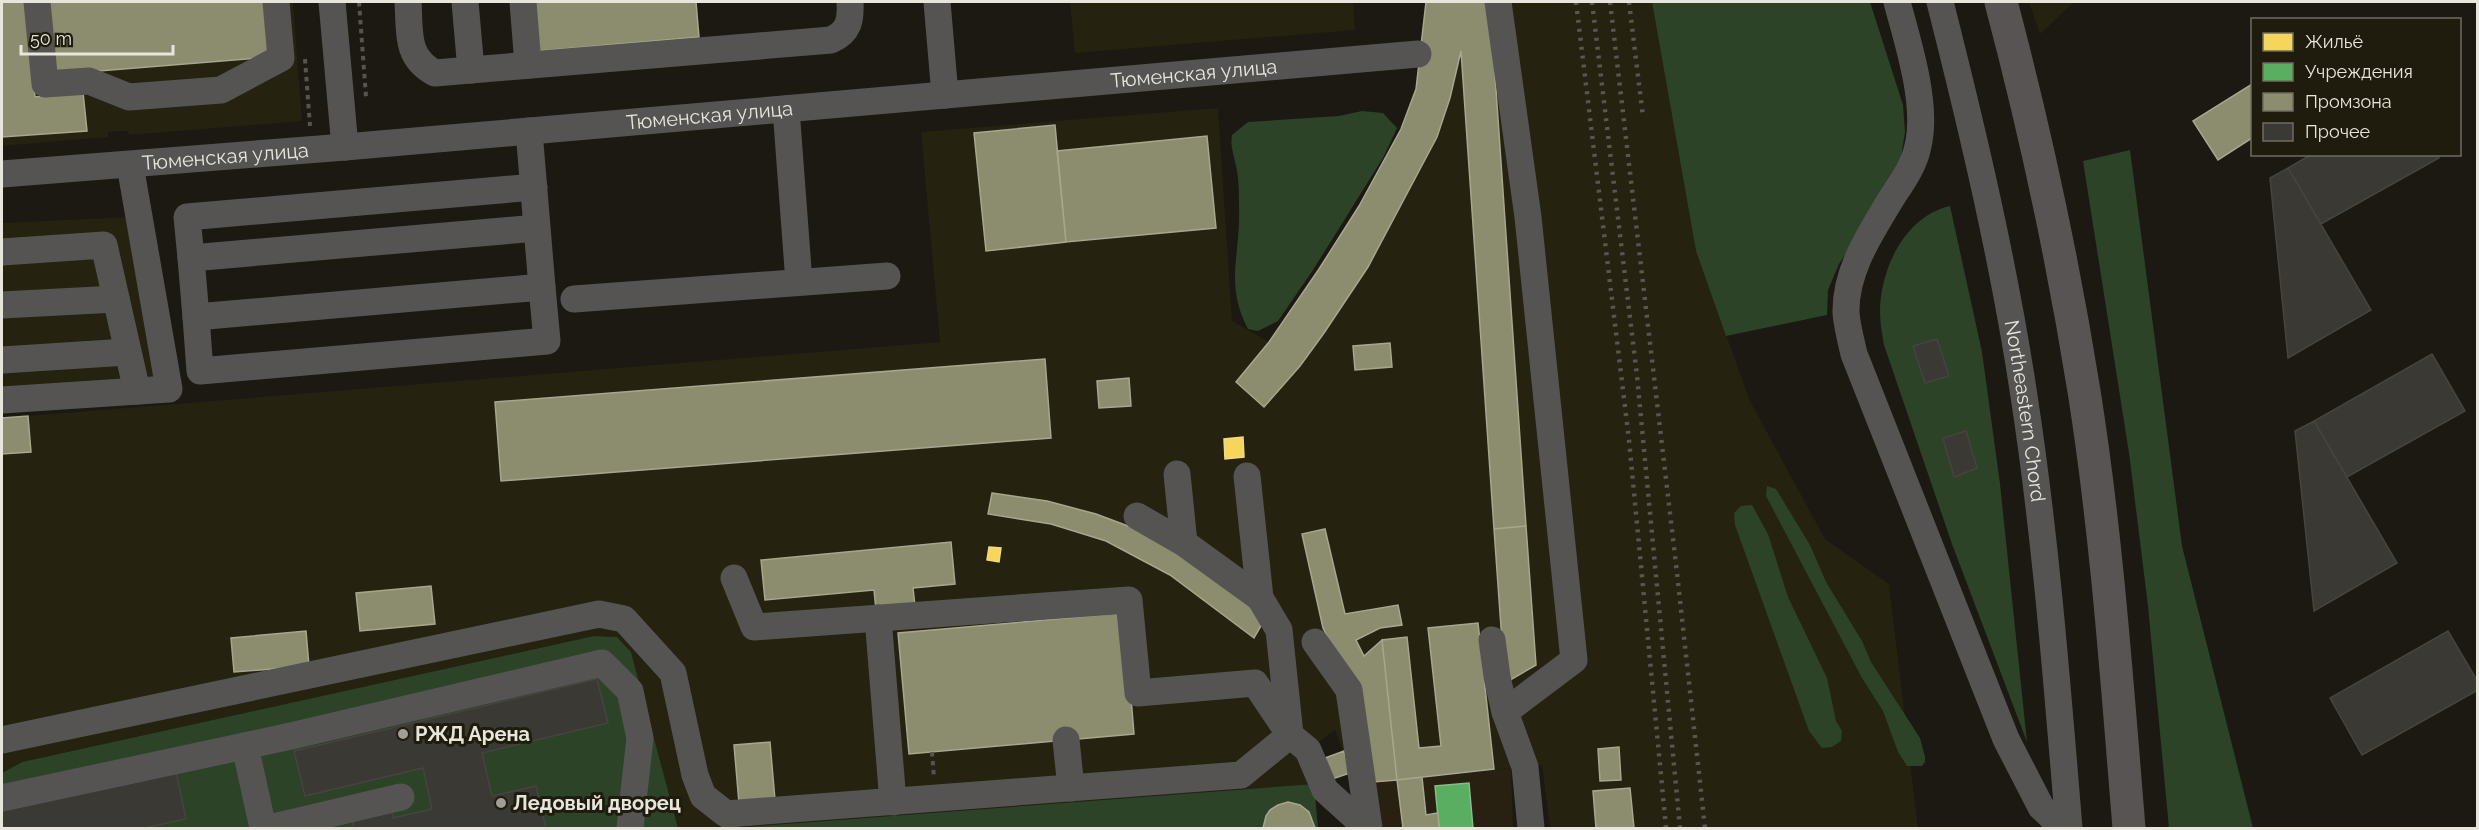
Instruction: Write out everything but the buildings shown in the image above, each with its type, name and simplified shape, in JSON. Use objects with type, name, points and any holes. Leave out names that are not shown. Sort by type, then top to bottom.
[{"type":"main road","points":[[2001,2],[2029,108],[2056,234],[2084,393],[2105,562],[2129,828]]},
{"type":"main road","points":[[2120,718],[2145,828]]},
{"type":"street","points":[[37,2],[45,84],[89,81],[129,97],[221,90],[281,58],[276,2]]},
{"type":"street","points":[[332,2],[345,147]]},
{"type":"street","points":[[408,2],[411,46],[415,57],[423,66],[435,73],[831,40],[845,32],[850,23],[850,2]]},
{"type":"street","points":[[465,2],[471,70]]},
{"type":"street","points":[[523,2],[528,65]]},
{"type":"street","points":[[937,2],[945,95]]},
{"type":"street","points":[[1498,2],[1528,217],[1574,660],[1505,712]]},
{"type":"street","points":[[1897,2],[1918,95],[1921,126],[1919,145],[1913,164],[1856,263],[1849,287],[1846,314],[1854,354],[2006,739],[2041,807],[2063,828]]},
{"type":"street","name":"Northeastern Chord","points":[[1940,2],[1968,114],[1998,251],[2024,396],[2045,562],[2069,828]]},
{"type":"street","name":"Тюменская улица","points":[[2,174],[345,147],[1418,54]]},
{"type":"street","points":[[786,109],[799,282]]},
{"type":"street","points":[[529,131],[534,187],[542,287],[547,341],[200,371],[187,218],[534,187]]},
{"type":"street","points":[[2,400],[170,389],[130,165]]},
{"type":"street","points":[[190,258],[537,228]]},
{"type":"street","points":[[2,252],[104,245],[137,391]]},
{"type":"street","points":[[574,299],[887,276]]},
{"type":"street","points":[[196,317],[542,287]]},
{"type":"street","points":[[2,305],[116,299]]},
{"type":"street","points":[[2,360],[128,352]]},
{"type":"street","points":[[1178,474],[1184,543]]},
{"type":"street","points":[[1247,476],[1260,598]]},
{"type":"street","points":[[1137,516],[1184,543],[1260,598],[1279,630],[1290,735]]},
{"type":"street","points":[[734,578],[754,627],[1130,600],[1138,693],[1255,683],[1290,735],[1308,750],[1325,790],[1368,828]]},
{"type":"street","points":[[2,740],[599,614],[624,619],[673,673],[695,775],[704,796],[726,814],[1241,775],[1290,735]]},
{"type":"street","points":[[878,618],[893,802]]},
{"type":"street","points":[[1492,640],[1505,712],[1524,767],[1531,828]]},
{"type":"street","points":[[1315,642],[1349,690],[1368,828]]},
{"type":"street","points":[[2,798],[245,746],[602,663],[630,691],[640,738],[630,828]]},
{"type":"street","points":[[1066,740],[1071,788]]},
{"type":"street","points":[[245,746],[263,828]]},
{"type":"street","points":[[270,828],[401,797]]},
{"type":"path","points":[[359,2],[366,100]]},
{"type":"shaded area","points":[[2,2],[293,2],[302,121],[129,135],[128,131],[117,131],[108,132],[108,137],[2,146]]},
{"type":"shaded area","points":[[1070,2],[1353,2],[1355,30],[1075,53]]},
{"type":"shaded area","points":[[1490,2],[1652,2],[1696,251],[1750,401],[1825,539],[1889,584],[1918,828],[1550,828],[1542,765],[1373,782],[1348,765],[1335,730],[1308,750],[1314,784],[733,828],[678,828],[631,652],[617,637],[594,636],[22,762],[2,773],[2,418],[940,342],[921,132],[1218,108],[1232,321],[1269,342],[1236,382],[1264,407],[1300,366],[1368,267],[1437,137],[1450,98],[1461,51],[1494,529]]},
{"type":"shaded area","points":[[2029,2],[2074,2],[2040,34]]},
{"type":"shaded area","points":[[130,217],[161,380],[2,391],[2,223]]},
{"type":"shaded area","points":[[1511,768],[1513,828],[1378,828],[1373,783]]},
{"type":"green space","points":[[1652,2],[1870,2],[1903,105],[1905,132],[1901,157],[1874,212],[1839,264],[1828,290],[1827,315],[1726,336],[1696,251]]},
{"type":"green space","points":[[1362,111],[1383,113],[1397,128],[1383,158],[1313,270],[1278,321],[1258,331],[1248,329],[1241,313],[1235,283],[1239,197],[1232,135],[1248,122],[1339,116]]},
{"type":"green space","points":[[2130,150],[2182,546],[2253,828],[2169,828],[2148,606],[2129,453],[2083,161]]},
{"type":"green space","points":[[1950,206],[1982,352],[2000,484],[2027,742],[1952,544],[1883,341],[1880,316],[1881,296],[1890,262],[1908,233],[1934,212]],"holes":[[[1937,339],[1948,375],[1925,382],[1914,346]],[[1966,431],[1977,468],[1954,477],[1943,439]]]},
{"type":"green space","points":[[1767,486],[1776,489],[1810,545],[1826,582],[1862,641],[1871,662],[1920,738],[1925,757],[1922,766],[1907,766],[1898,752],[1883,711],[1862,678],[1766,496]]},
{"type":"green space","points":[[1752,505],[1768,534],[1788,597],[1827,678],[1836,721],[1842,731],[1841,741],[1832,747],[1822,748],[1809,731],[1735,525],[1734,513],[1741,506]]},
{"type":"green space","name":"РЖД Арена","points":[[594,636],[617,637],[631,652],[678,828],[2,828],[2,773],[22,762]]},
{"type":"green space","points":[[1314,784],[1318,828],[733,828]]},
{"type":"railway","points":[[1576,2],[1629,440],[1666,828]]},
{"type":"railway","points":[[1592,2],[1637,376],[1680,828]]},
{"type":"railway","points":[[1610,2],[1705,828]]},
{"type":"railway","points":[[1629,2],[1643,117]]},
{"type":"place","name":"РЖД Арена","points":[[403,734]]},
{"type":"place","name":"Ледовый дворец","points":[[501,803]]}]
